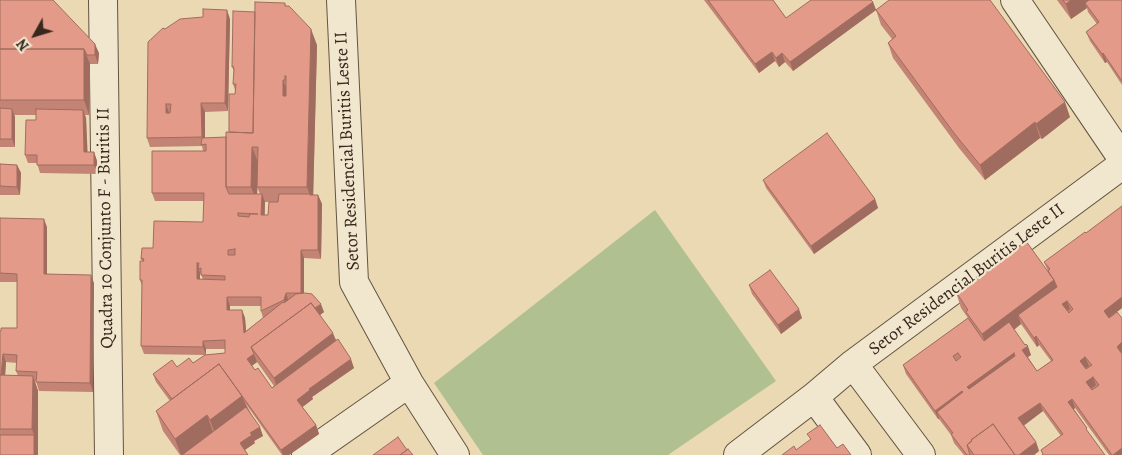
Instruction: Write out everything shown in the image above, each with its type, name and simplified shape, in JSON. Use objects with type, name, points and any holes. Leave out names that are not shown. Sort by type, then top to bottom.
[{"type":"street","name":"Quadra 10 Conjunto F - Buritis II","points":[[103,0],[109,455]]},
{"type":"street","name":"Setor Residencial Buritis Leste II","points":[[341,0],[354,282],[409,383],[455,455]]},
{"type":"street","points":[[1015,0],[1122,158]]},
{"type":"street","name":"Setor Residencial Buritis Leste II","points":[[738,455],[854,364],[1122,165]]},
{"type":"street","points":[[854,364],[921,455]]},
{"type":"street","points":[[306,455],[409,383]]},
{"type":"street","points":[[814,397],[857,455]]},
{"type":"green space","points":[[655,210],[776,381],[668,455],[483,455],[434,383]]},
{"type":"building","points":[[0,0],[53,0],[95,44],[95,55],[87,55],[84,49],[0,49]]},
{"type":"building","points":[[708,0],[773,0],[786,18],[811,0],[871,0],[873,2],[790,62],[782,53],[776,58],[772,52],[755,64]]},
{"type":"building","points":[[889,0],[990,0],[1065,102],[1036,124],[1035,122],[980,165],[888,43],[896,36],[876,10]]},
{"type":"building","points":[[1063,0],[1071,0],[1066,4]]},
{"type":"building","points":[[1089,0],[1122,0],[1122,81],[1086,32],[1099,22],[1085,3]]},
{"type":"building","points":[[255,2],[285,3],[285,6],[289,6],[311,29],[307,187],[257,187],[258,147],[252,147],[251,187],[226,187],[226,132],[253,133]],"holes":[[[286,76],[286,96],[283,96],[283,80],[285,80]]]},
{"type":"building","points":[[203,9],[227,10],[225,103],[201,103],[202,137],[147,138],[148,42],[163,28],[165,29],[180,19],[203,17]],"holes":[[[166,104],[171,104],[170,113],[166,113]]]},
{"type":"building","points":[[233,11],[255,12],[253,133],[229,132],[229,94],[235,94],[236,84],[233,84],[234,69],[232,67]]},
{"type":"building","points":[[0,49],[84,49],[84,100],[0,100]]},
{"type":"building","points":[[0,108],[12,109],[12,139],[0,139]]},
{"type":"building","points":[[36,109],[83,110],[84,152],[94,152],[94,165],[37,165],[37,155],[25,155],[26,120],[36,120]]},
{"type":"building","points":[[827,133],[875,199],[811,246],[763,180]]},
{"type":"building","points":[[226,137],[226,187],[229,194],[262,194],[261,215],[268,215],[269,202],[278,202],[279,194],[318,195],[318,250],[301,250],[301,293],[286,293],[284,300],[261,311],[261,297],[227,297],[227,310],[242,310],[244,333],[296,294],[312,294],[321,304],[315,308],[311,303],[251,347],[254,354],[247,359],[255,370],[258,368],[272,388],[338,339],[351,359],[309,389],[297,400],[316,425],[281,450],[219,364],[172,399],[153,374],[172,360],[177,367],[189,358],[193,363],[205,355],[225,353],[225,340],[203,341],[203,347],[141,346],[142,280],[140,280],[140,261],[144,261],[143,258],[141,259],[142,248],[153,248],[154,221],[203,222],[204,193],[152,193],[152,151],[206,151],[206,144],[201,145],[202,138]],"holes":[[[238,213],[258,214],[250,214],[249,217],[238,216]],[[235,249],[235,255],[228,255],[228,250]],[[197,263],[199,263],[198,269],[201,268],[201,275],[225,276],[225,280],[197,279]]]},
{"type":"building","points":[[0,164],[17,165],[17,187],[0,186]]},
{"type":"building","points":[[1122,206],[1122,297],[1104,311],[1109,318],[1117,312],[1122,318],[1122,342],[1117,347],[1122,354],[1122,448],[1112,455],[1072,399],[1068,402],[1105,455],[1042,455],[1041,450],[1063,434],[1040,403],[1018,418],[1036,442],[1019,455],[1015,455],[993,424],[971,440],[967,445],[970,455],[967,455],[937,412],[963,392],[935,411],[903,365],[968,318],[984,341],[1009,322],[1025,345],[1028,346],[1022,350],[1037,371],[1053,360],[1018,315],[1057,287],[1048,271],[1050,269],[1044,262]],"holes":[[[1067,301],[1073,309],[1069,313],[1062,304]],[[958,353],[961,357],[956,361],[953,356]],[[1014,353],[1015,356],[969,389],[967,387]],[[1085,357],[1092,365],[1086,369],[1080,361]],[[1093,377],[1099,385],[1092,390],[1086,382]]]},
{"type":"building","points":[[0,218],[44,219],[44,274],[91,275],[90,383],[36,382],[37,372],[16,371],[17,355],[3,354],[0,375],[1,328],[17,328],[17,274],[0,273]]},
{"type":"building","points":[[1026,241],[1054,280],[982,334],[966,312],[968,310],[956,292]]},
{"type":"building","points":[[770,270],[799,309],[778,325],[749,285]]},
{"type":"building","points":[[311,303],[333,333],[274,378],[251,347]]},
{"type":"building","points":[[219,364],[242,396],[210,420],[207,415],[175,439],[156,411]]},
{"type":"building","points":[[0,375],[33,376],[32,429],[0,429]]},
{"type":"building","points":[[246,407],[260,427],[250,433],[252,435],[240,443],[248,455],[182,455]]},
{"type":"building","points":[[993,424],[1015,455],[974,455],[967,445]]},
{"type":"building","points":[[820,425],[837,448],[843,444],[851,455],[782,455],[794,446],[796,450],[811,439],[807,434]]},
{"type":"building","points":[[0,435],[34,435],[34,455],[0,455]]},
{"type":"building","points":[[398,437],[407,450],[400,455],[373,455]]},
{"type":"building","points":[[408,449],[413,455],[400,455]]}]
